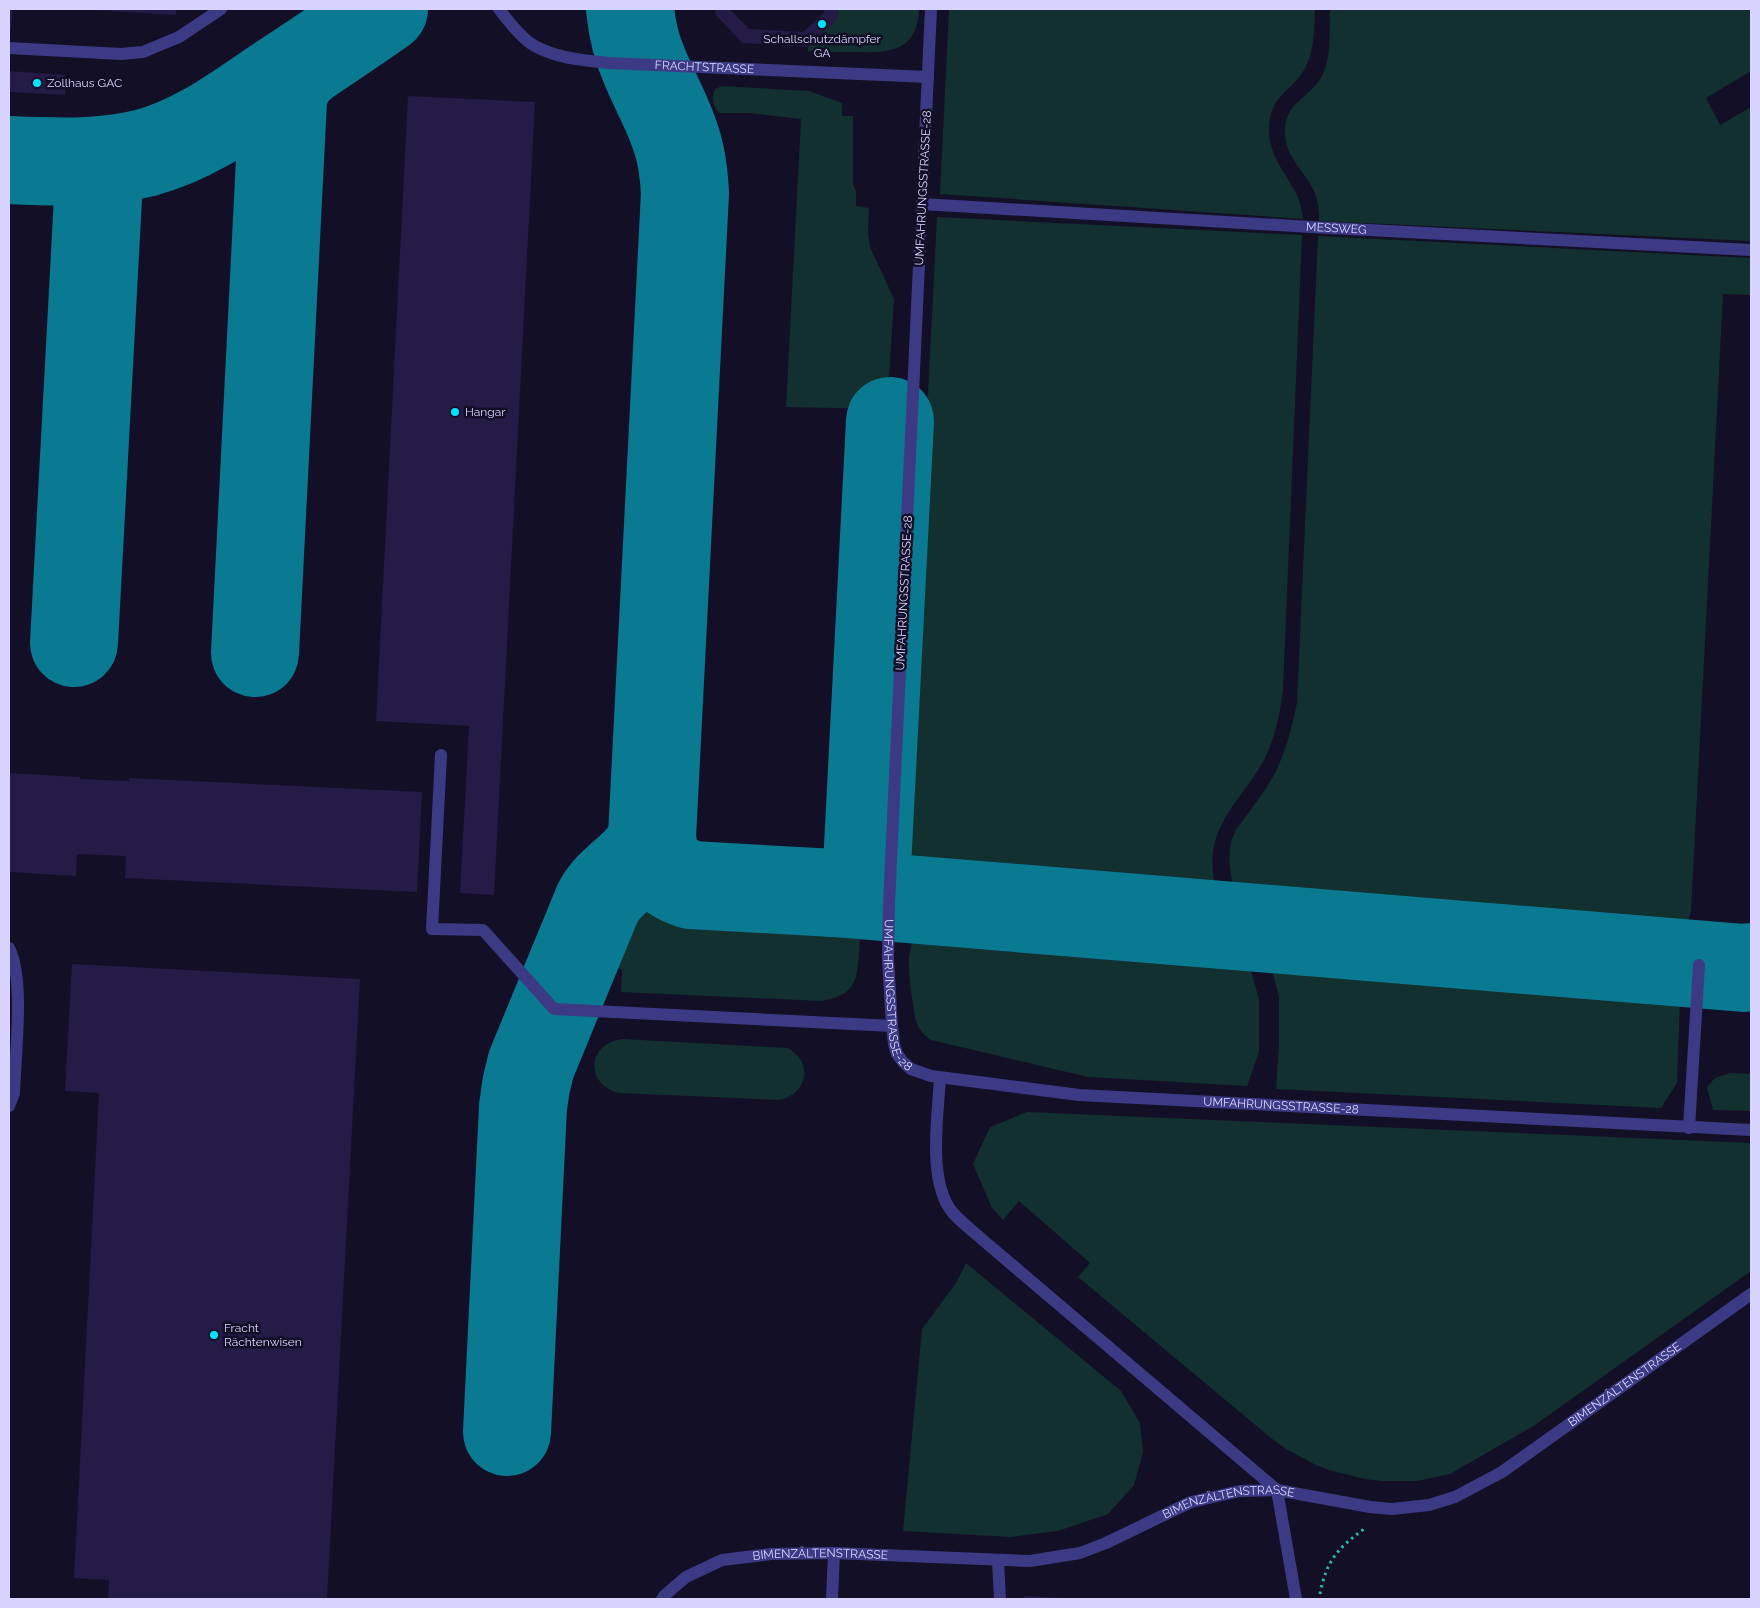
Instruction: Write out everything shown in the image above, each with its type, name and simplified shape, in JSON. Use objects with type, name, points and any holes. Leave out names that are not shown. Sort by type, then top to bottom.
[{"type":"street","points":[[9,48],[121,54],[143,52],[179,37],[221,9]]},
{"type":"street","name":"FRACHTSTRASSE","points":[[499,9],[529,42],[542,50],[579,59],[608,63],[928,77]]},
{"type":"street","name":"UMFAHRUNGSSTRASSE-28","points":[[932,9],[889,904],[888,959],[892,1026],[897,1054],[911,1069],[922,1074],[940,1078],[1079,1095],[1751,1130]]},
{"type":"street","name":"MESSWEG","points":[[922,204],[1751,250]]},
{"type":"street","points":[[441,755],[432,928],[483,930],[554,1009],[892,1026]]},
{"type":"street","points":[[9,948],[16,975],[17,1010],[14,1093],[9,1106]]},
{"type":"street","points":[[1689,1128],[1699,965]]},
{"type":"street","points":[[940,1078],[936,1159],[940,1188],[952,1212],[1277,1490],[1296,1599]]},
{"type":"street","name":"BIMENZÄLTENSTRASSE","points":[[662,1599],[665,1594],[686,1577],[722,1560],[771,1554],[834,1553],[1030,1561],[1080,1553],[1106,1544],[1191,1502],[1240,1491],[1277,1490],[1392,1509],[1429,1505],[1456,1496],[1502,1472],[1751,1294]]},
{"type":"street","points":[[832,1599],[834,1553]]},
{"type":"street","points":[[998,1561],[1000,1599]]},
{"type":"path","points":[[1319,1599],[1329,1562],[1345,1543],[1392,1509]]},
{"type":"green space","points":[[838,9],[919,9],[913,34],[907,42],[899,47],[879,52],[808,51],[808,47],[837,19]]},
{"type":"green space","points":[[949,9],[1315,9],[1314,38],[1309,59],[1301,75],[1273,108],[1269,130],[1275,156],[1297,196],[1303,219],[940,194]]},
{"type":"green space","points":[[1330,9],[1751,9],[1751,71],[1706,98],[1720,125],[1751,107],[1751,241],[1319,221],[1314,191],[1291,155],[1285,131],[1289,113],[1317,83],[1325,69],[1329,43]]},
{"type":"green space","points":[[722,86],[809,91],[842,103],[842,116],[853,116],[853,184],[856,192],[856,206],[869,208],[868,232],[870,247],[894,299],[887,409],[786,407],[801,119],[748,113],[719,113],[714,105],[713,96],[715,89]]},
{"type":"green space","points":[[937,217],[1302,235],[1283,690],[1276,726],[1268,752],[1259,769],[1235,802],[1216,837],[1213,867],[1215,887],[1221,907],[934,882],[917,872],[910,861],[905,842]]},
{"type":"green space","points":[[1318,236],[1751,258],[1751,295],[1723,294],[1691,911],[1686,924],[1673,936],[1653,942],[1242,909],[1230,872],[1231,842],[1237,829],[1275,773],[1288,739],[1297,703]]},
{"type":"green space","points":[[626,900],[861,914],[858,964],[855,980],[852,986],[841,995],[821,1001],[621,992],[622,970],[619,969]]},
{"type":"green space","points":[[939,921],[1244,947],[1259,999],[1259,1052],[1247,1086],[1088,1077],[931,1040],[921,1030],[915,1018],[910,985],[909,960],[910,949],[919,931],[931,923]]},
{"type":"green space","points":[[1266,948],[1653,981],[1680,999],[1677,1083],[1661,1108],[1276,1089],[1279,1044],[1279,997]]},
{"type":"green space","points":[[623,1039],[787,1048],[796,1054],[801,1061],[804,1077],[796,1091],[789,1097],[779,1100],[619,1093],[608,1088],[600,1081],[595,1073],[594,1064],[602,1048],[611,1042]]},
{"type":"green space","points":[[1730,1073],[1751,1074],[1751,1111],[1713,1110],[1707,1087],[1715,1078]]},
{"type":"green space","points":[[1027,1112],[1751,1143],[1751,1271],[1535,1425],[1450,1474],[1417,1481],[1365,1479],[1316,1465],[1286,1449],[1271,1438],[1078,1277],[1090,1263],[1019,1201],[1003,1220],[992,1208],[973,1164],[990,1127]]},
{"type":"green space","points":[[966,1263],[1121,1391],[1140,1423],[1143,1452],[1134,1485],[1108,1514],[1058,1531],[1011,1537],[903,1531],[922,1329],[956,1283]]},
{"type":"building","points":[[9,9],[13,9],[11,29],[9,29]]},
{"type":"building","points":[[176,9],[176,15],[92,10]]},
{"type":"building","name":"Schallschutzdämpfer GA","points":[[716,9],[730,9],[749,29],[803,32],[824,13],[824,9],[838,9],[837,19],[808,47],[742,43],[715,14]]},
{"type":"building","name":"Zollhaus GAC","points":[[9,71],[66,75],[65,95],[9,92]]},
{"type":"building","name":"Hangar","points":[[408,96],[535,102],[494,895],[460,893],[469,726],[376,721]]},
{"type":"building","points":[[9,773],[80,777],[80,779],[129,781],[129,778],[422,792],[417,892],[125,878],[126,856],[77,854],[76,876],[9,872]]},
{"type":"building","name":"Fracht Rächtenwisen","points":[[72,964],[360,979],[327,1599],[108,1599],[109,1580],[74,1578],[99,1093],[65,1091]]},
{"type":"building","points":[[1024,1596],[1069,1598],[1069,1599],[1024,1599]]},
{"type":"taxiway","points":[[9,160],[94,161],[128,157],[180,141],[228,114],[384,9]]},
{"type":"taxiway","points":[[507,1432],[523,1107],[531,1065],[598,902],[611,885],[642,856],[652,837],[685,193],[678,145],[639,51],[630,9]]},
{"type":"taxiway","points":[[255,653],[283,101],[285,90],[290,80],[305,63]]},
{"type":"taxiway","points":[[74,643],[100,161]]},
{"type":"taxiway","points":[[834,893],[847,890],[859,882],[867,866],[890,421]]},
{"type":"taxiway","points":[[652,834],[655,853],[662,867],[674,877],[691,885],[834,893],[1744,968],[1751,967]]},
{"type":"place","name":"Schallschutzdämpfer GA","points":[[822,24]]},
{"type":"place","name":"Zollhaus GAC","points":[[37,83]]},
{"type":"place","name":"Hangar","points":[[455,412]]},
{"type":"place","name":"Fracht Rächtenwisen","points":[[214,1335]]}]
